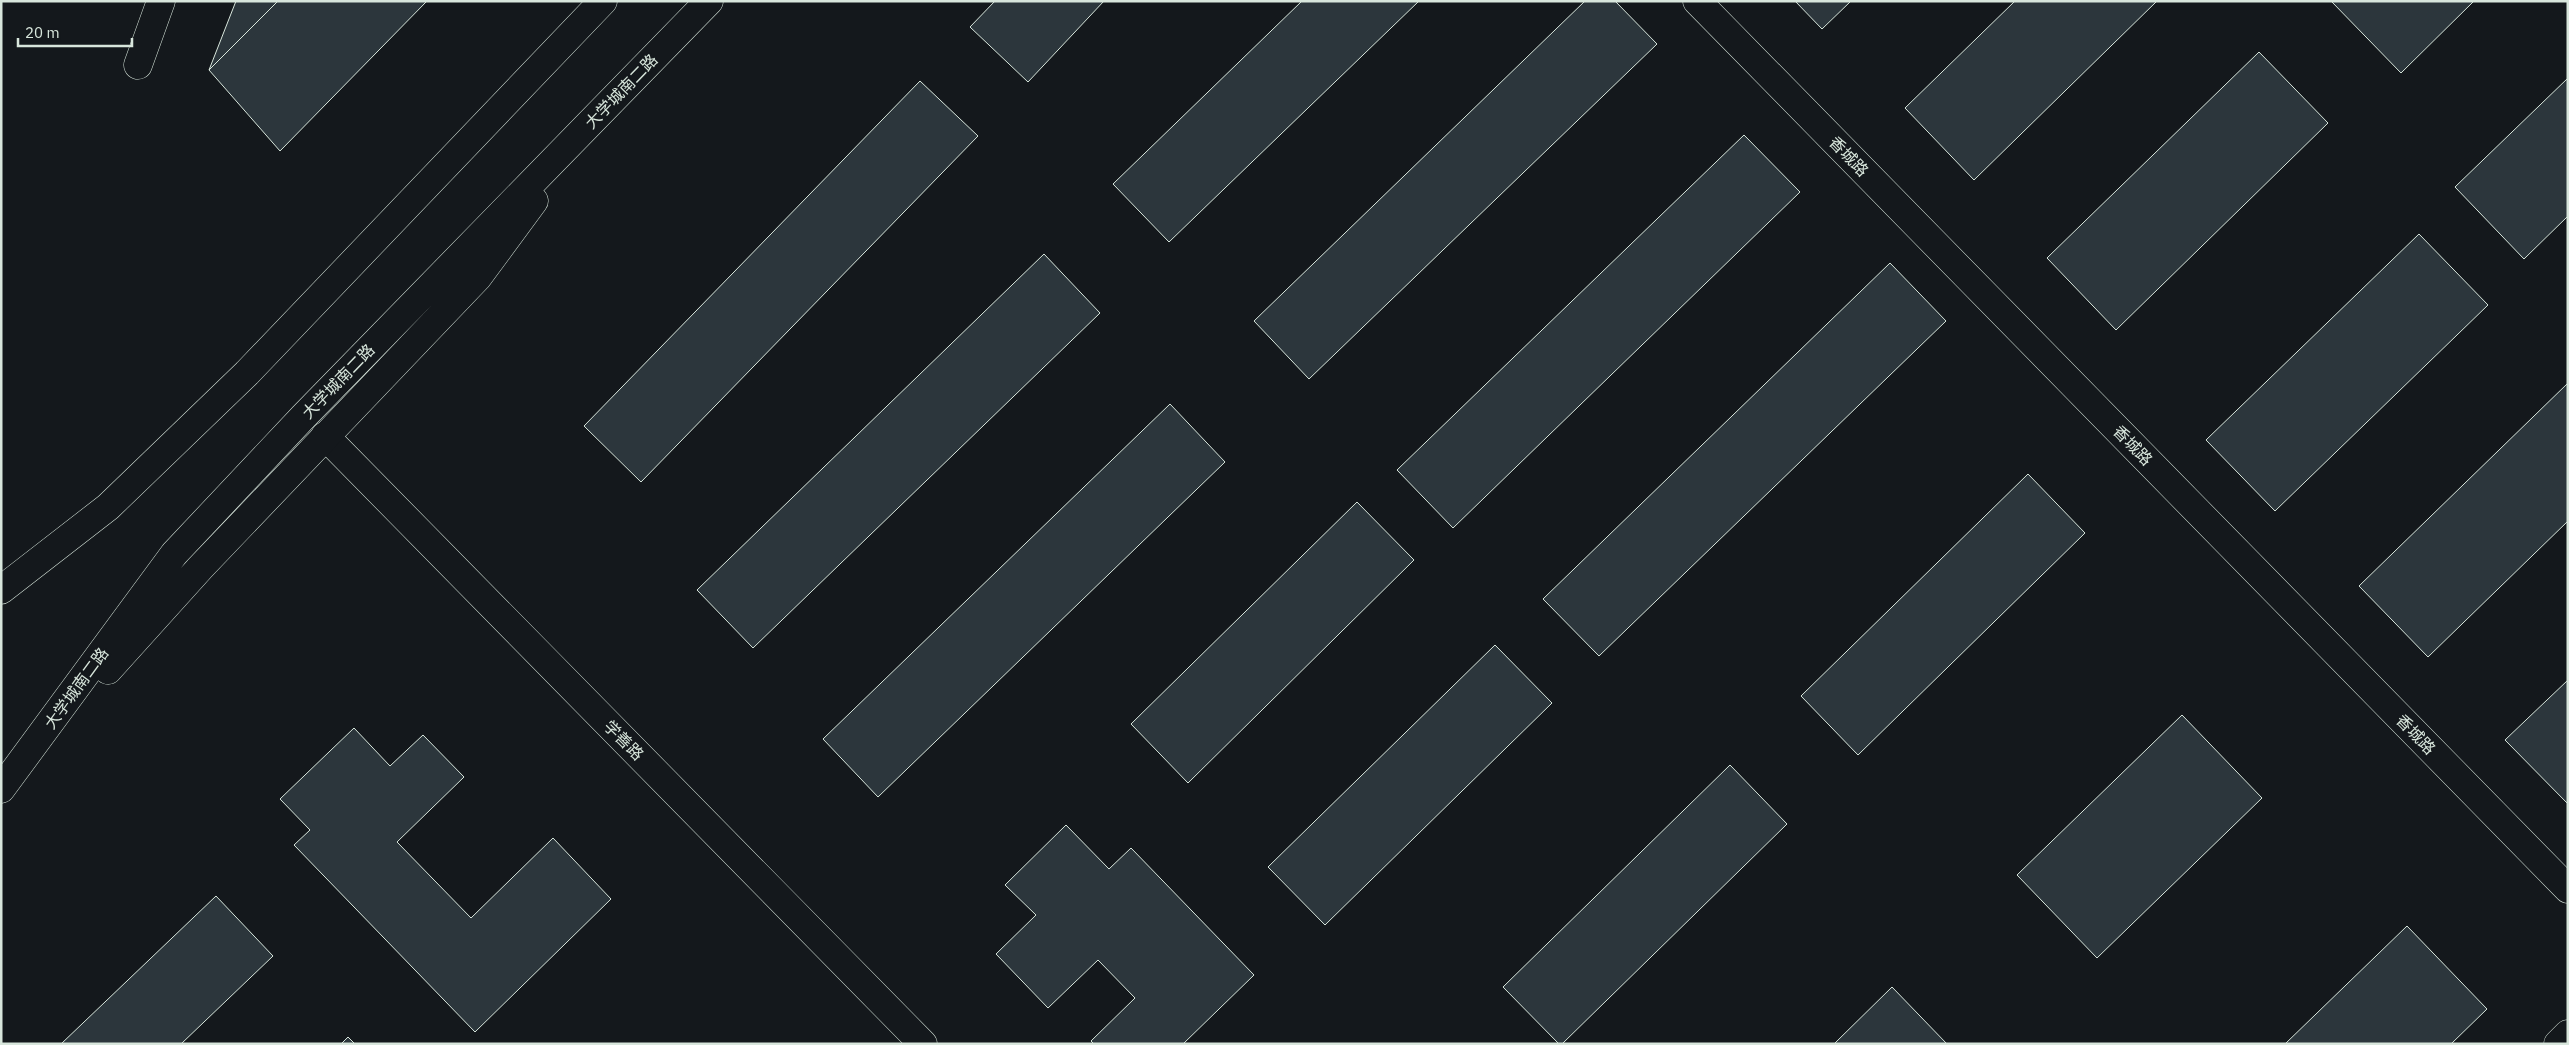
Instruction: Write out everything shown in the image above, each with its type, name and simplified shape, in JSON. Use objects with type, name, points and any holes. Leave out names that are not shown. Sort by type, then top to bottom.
[{"type":"main road","points":[[138,65],[162,1]]},
{"type":"main road","points":[[1,590],[108,507],[233,386],[603,1]]},
{"type":"main road","name":"大学城南二路","points":[[3,787],[174,554],[303,417],[709,1]]},
{"type":"main road","name":"香城路","points":[[1697,1],[2568,889]]},
{"type":"main road","points":[[3,787],[200,568],[478,277],[592,121]]},
{"type":"main road","name":"学善路","points":[[326,436],[923,1044]]},
{"type":"main road","points":[[2558,1044],[2568,1034]]},
{"type":"building","points":[[236,1],[278,1],[209,70]]},
{"type":"building","points":[[278,1],[427,1],[280,151],[209,70]]},
{"type":"building","points":[[995,1],[1104,1],[1028,82],[970,27]]},
{"type":"building","points":[[1302,1],[1419,1],[1169,242],[1113,184]]},
{"type":"building","points":[[1585,1],[1615,1],[1657,44],[1309,379],[1254,321]]},
{"type":"building","points":[[1795,1],[1851,1],[1822,29]]},
{"type":"building","points":[[2015,1],[2157,1],[1974,180],[1905,108]]},
{"type":"building","points":[[2331,1],[2474,1],[2401,73]]},
{"type":"building","points":[[2259,52],[2328,123],[2116,330],[2047,258]]},
{"type":"building","points":[[2568,78],[2568,216],[2524,259],[2455,187]]},
{"type":"building","points":[[920,81],[978,136],[641,482],[584,426]]},
{"type":"building","points":[[1744,135],[1800,192],[1453,528],[1397,470]]},
{"type":"building","points":[[2419,234],[2488,305],[2275,511],[2206,440]]},
{"type":"building","points":[[1044,254],[1100,313],[753,648],[697,590]]},
{"type":"building","points":[[1890,263],[1946,321],[1599,656],[1543,599]]},
{"type":"building","points":[[2568,383],[2568,521],[2428,657],[2359,586]]},
{"type":"building","points":[[1170,404],[1225,462],[878,797],[823,739]]},
{"type":"building","points":[[2028,474],[2085,533],[1858,755],[1801,696]]},
{"type":"building","points":[[1357,502],[1414,560],[1188,783],[1131,724]]},
{"type":"building","points":[[1495,645],[1552,703],[1325,925],[1268,867]]},
{"type":"building","points":[[2568,680],[2568,804],[2505,740]]},
{"type":"building","points":[[2182,715],[2262,798],[2097,958],[2017,875]]},
{"type":"building","points":[[354,728],[390,766],[423,735],[464,777],[397,842],[471,918],[553,838],[611,899],[475,1032],[294,845],[310,830],[280,799]]},
{"type":"building","points":[[1730,765],[1787,824],[1562,1044],[1559,1044],[1503,987]]},
{"type":"building","points":[[1066,825],[1109,869],[1131,848],[1254,975],[1183,1044],[1094,1044],[1091,1041],[1135,998],[1098,960],[1048,1008],[996,954],[1036,915],[1005,885]]},
{"type":"building","points":[[216,896],[273,956],[181,1044],[61,1044]]},
{"type":"building","points":[[2407,926],[2487,1009],[2451,1044],[2285,1044]]},
{"type":"building","points":[[1892,987],[1947,1044],[1834,1044]]},
{"type":"building","points":[[348,1037],[355,1044],[341,1044]]}]
